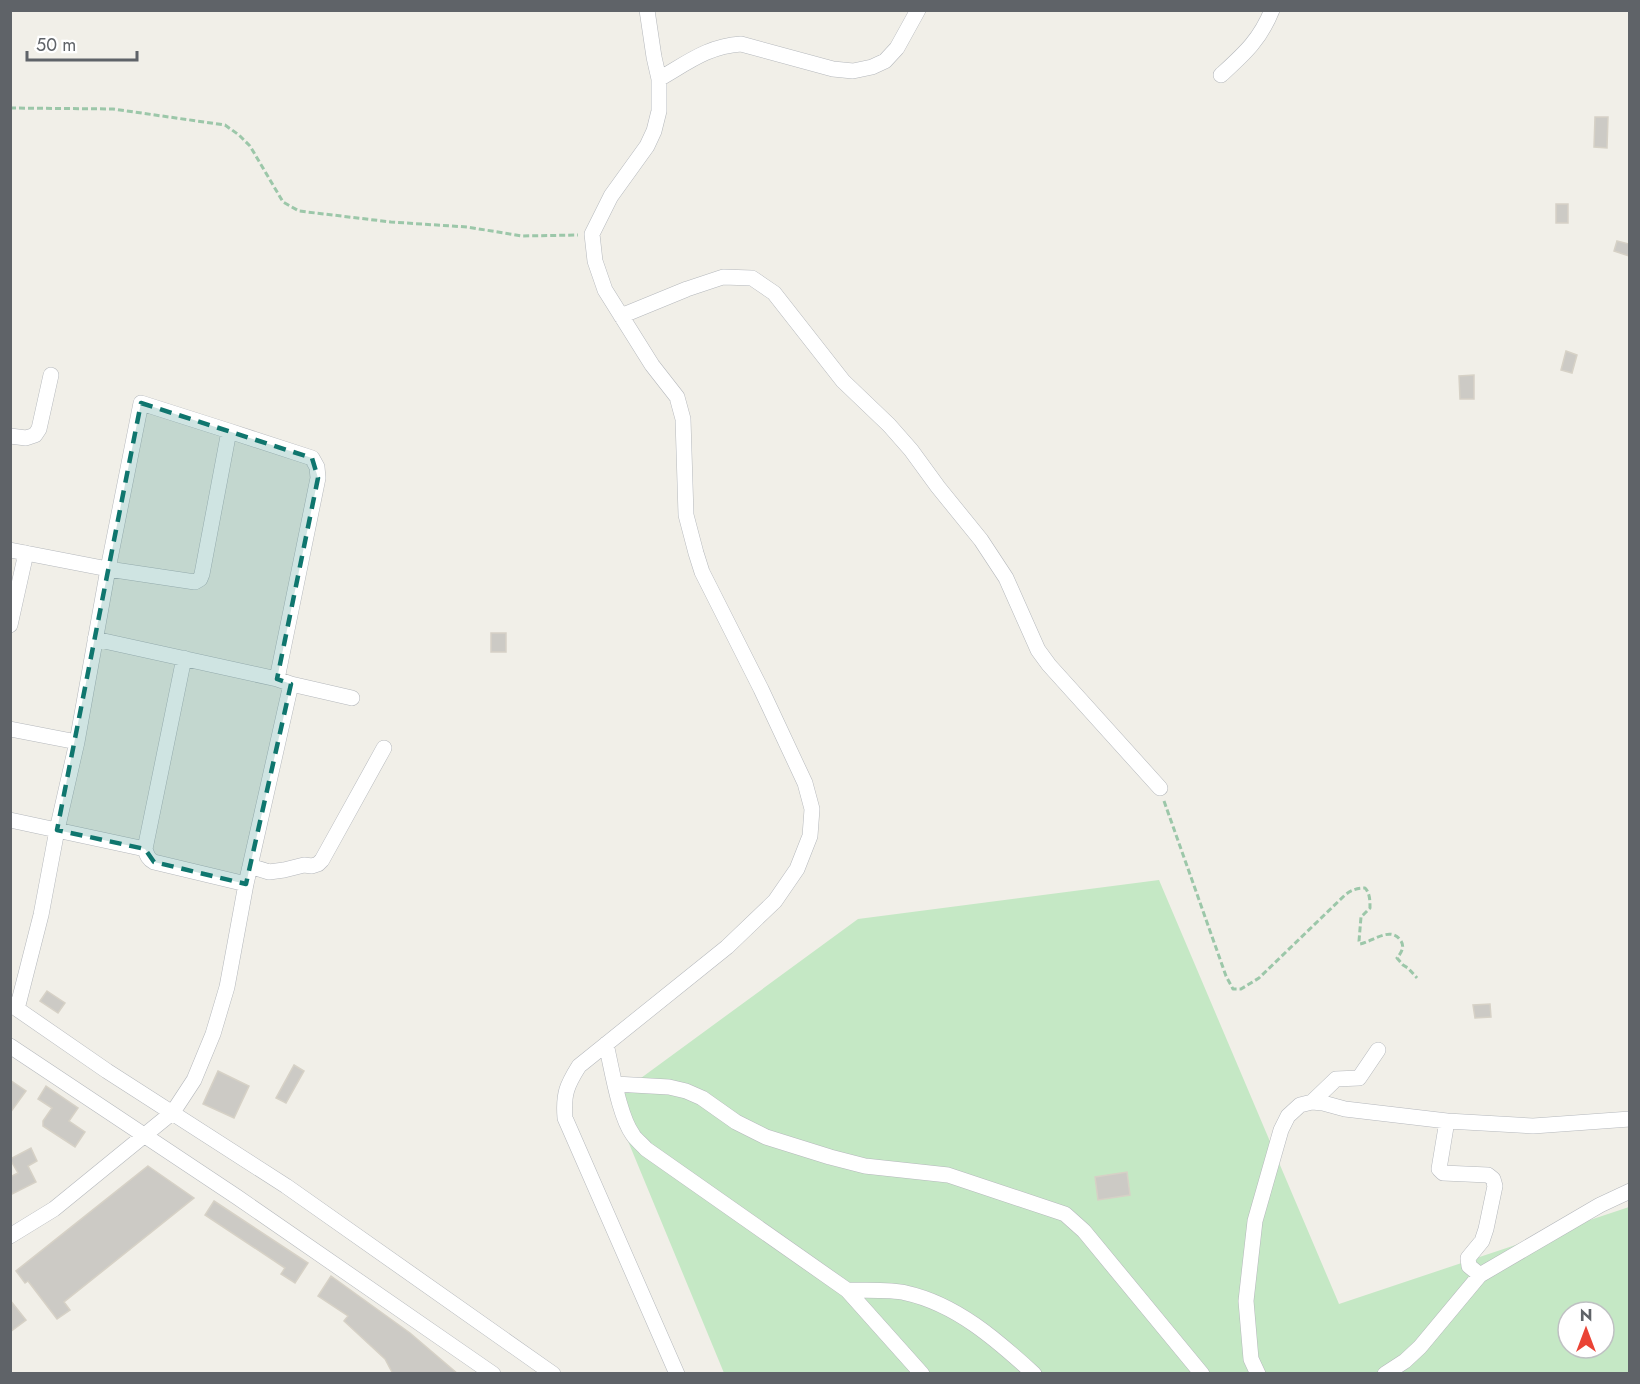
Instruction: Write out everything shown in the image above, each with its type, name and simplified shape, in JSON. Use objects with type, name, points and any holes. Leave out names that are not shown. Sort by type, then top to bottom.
[{"type":"street","points":[[647,10],[659,78],[659,111],[647,146],[611,196],[592,234],[595,261],[605,290],[652,364],[677,398],[683,418],[686,515],[702,572],[805,783],[812,809],[810,836],[797,869],[775,901],[727,947],[579,1066],[570,1080],[563,1100],[565,1118],[677,1374]]},
{"type":"street","points":[[659,78],[709,50],[741,44],[833,69],[853,71],[872,67],[885,61],[897,48],[918,10]]},
{"type":"street","points":[[1221,75],[1248,50],[1265,28],[1272,10]]},
{"type":"street","points":[[621,316],[723,277],[752,278],[774,293],[843,381],[889,425],[911,450],[981,540],[1005,578],[1038,650],[1049,665],[1160,788]]},
{"type":"street","points":[[10,436],[26,438],[35,435],[39,429],[51,375]]},
{"type":"street","points":[[10,1236],[54,1209],[173,1112],[194,1080],[213,1034],[227,987],[250,866],[318,478],[317,467],[312,458],[141,403],[77,742],[41,915],[14,1007],[107,1071],[173,1112],[286,1186],[553,1374]]},
{"type":"street","points":[[10,625],[18,551],[189,582],[200,579],[229,431]]},
{"type":"street","points":[[96,639],[352,698]]},
{"type":"street","points":[[184,658],[145,849],[150,860],[154,862],[246,884]]},
{"type":"street","points":[[10,729],[77,742]]},
{"type":"street","points":[[250,866],[269,872],[318,864],[384,748]]},
{"type":"street","points":[[10,820],[145,849]]},
{"type":"street","points":[[606,1044],[626,1124],[633,1137],[646,1149],[847,1290],[922,1374]]},
{"type":"street","points":[[10,1046],[355,1277],[493,1374]]},
{"type":"street","points":[[1312,1102],[1336,1079],[1359,1078],[1378,1050]]},
{"type":"street","points":[[615,1084],[669,1087],[686,1091],[702,1098],[736,1122],[766,1137],[865,1166],[948,1175],[1065,1214],[1084,1231],[1202,1374]]},
{"type":"street","points":[[1258,1374],[1251,1359],[1246,1301],[1256,1221],[1284,1123],[1300,1105],[1312,1102],[1345,1109],[1447,1121],[1533,1126],[1629,1119]]},
{"type":"street","points":[[1447,1121],[1439,1169],[1443,1173],[1488,1175],[1493,1179],[1495,1186],[1482,1241],[1468,1258],[1469,1266],[1480,1275]]},
{"type":"street","points":[[1385,1374],[1405,1361],[1420,1347],[1480,1275],[1600,1205],[1629,1191]]},
{"type":"street","points":[[847,1290],[905,1293],[941,1305],[980,1328],[1034,1374]]},
{"type":"path","points":[[10,108],[113,109],[225,125],[240,135],[250,146],[283,202],[299,211],[391,222],[467,227],[522,236],[592,234]]},
{"type":"path","points":[[1160,788],[1226,976],[1233,989],[1241,989],[1259,978],[1345,895],[1351,890],[1360,888],[1368,891],[1370,903],[1370,908],[1361,917],[1360,944],[1381,934],[1395,935],[1403,944],[1402,951],[1397,958],[1417,978]]},
{"type":"highlighted area","points":[[141,403],[312,458],[318,478],[277,679],[291,684],[246,884],[154,862],[145,849],[57,830]]},
{"type":"green space","points":[[1159,880],[1339,1304],[1629,1207],[1629,1373],[724,1373],[611,1100],[858,919]]},
{"type":"building","points":[[1595,117],[1608,117],[1607,148],[1594,147]]},
{"type":"building","points":[[1556,204],[1568,204],[1568,223],[1556,223]]},
{"type":"building","points":[[1617,241],[1629,244],[1629,256],[1614,251]]},
{"type":"building","points":[[1566,351],[1577,355],[1572,373],[1561,370]]},
{"type":"building","points":[[1474,375],[1474,399],[1460,399],[1459,376]]},
{"type":"building","points":[[491,633],[506,633],[506,652],[491,652]]},
{"type":"building","points":[[47,991],[65,1003],[58,1013],[40,1001]]},
{"type":"building","points":[[1490,1004],[1491,1017],[1475,1018],[1473,1005]]},
{"type":"building","points":[[294,1065],[304,1071],[286,1103],[276,1098]]},
{"type":"building","points":[[218,1071],[249,1086],[234,1118],[203,1104]]},
{"type":"building","points":[[10,1080],[26,1091],[10,1113]]},
{"type":"building","points":[[46,1086],[78,1108],[69,1121],[85,1132],[75,1147],[43,1126],[43,1121],[52,1108],[38,1099]]},
{"type":"building","points":[[31,1148],[37,1161],[28,1166],[36,1182],[10,1195],[10,1177],[18,1173],[10,1159]]},
{"type":"building","points":[[148,1166],[194,1198],[64,1302],[70,1310],[57,1319],[28,1281],[25,1283],[16,1271]]},
{"type":"building","points":[[1127,1172],[1130,1195],[1098,1200],[1095,1177]]},
{"type":"building","points":[[214,1201],[308,1263],[295,1283],[281,1274],[285,1268],[205,1215]]},
{"type":"building","points":[[331,1276],[410,1333],[458,1374],[393,1374],[385,1359],[344,1321],[348,1316],[318,1296]]},
{"type":"building","points":[[10,1300],[26,1320],[10,1332]]}]
